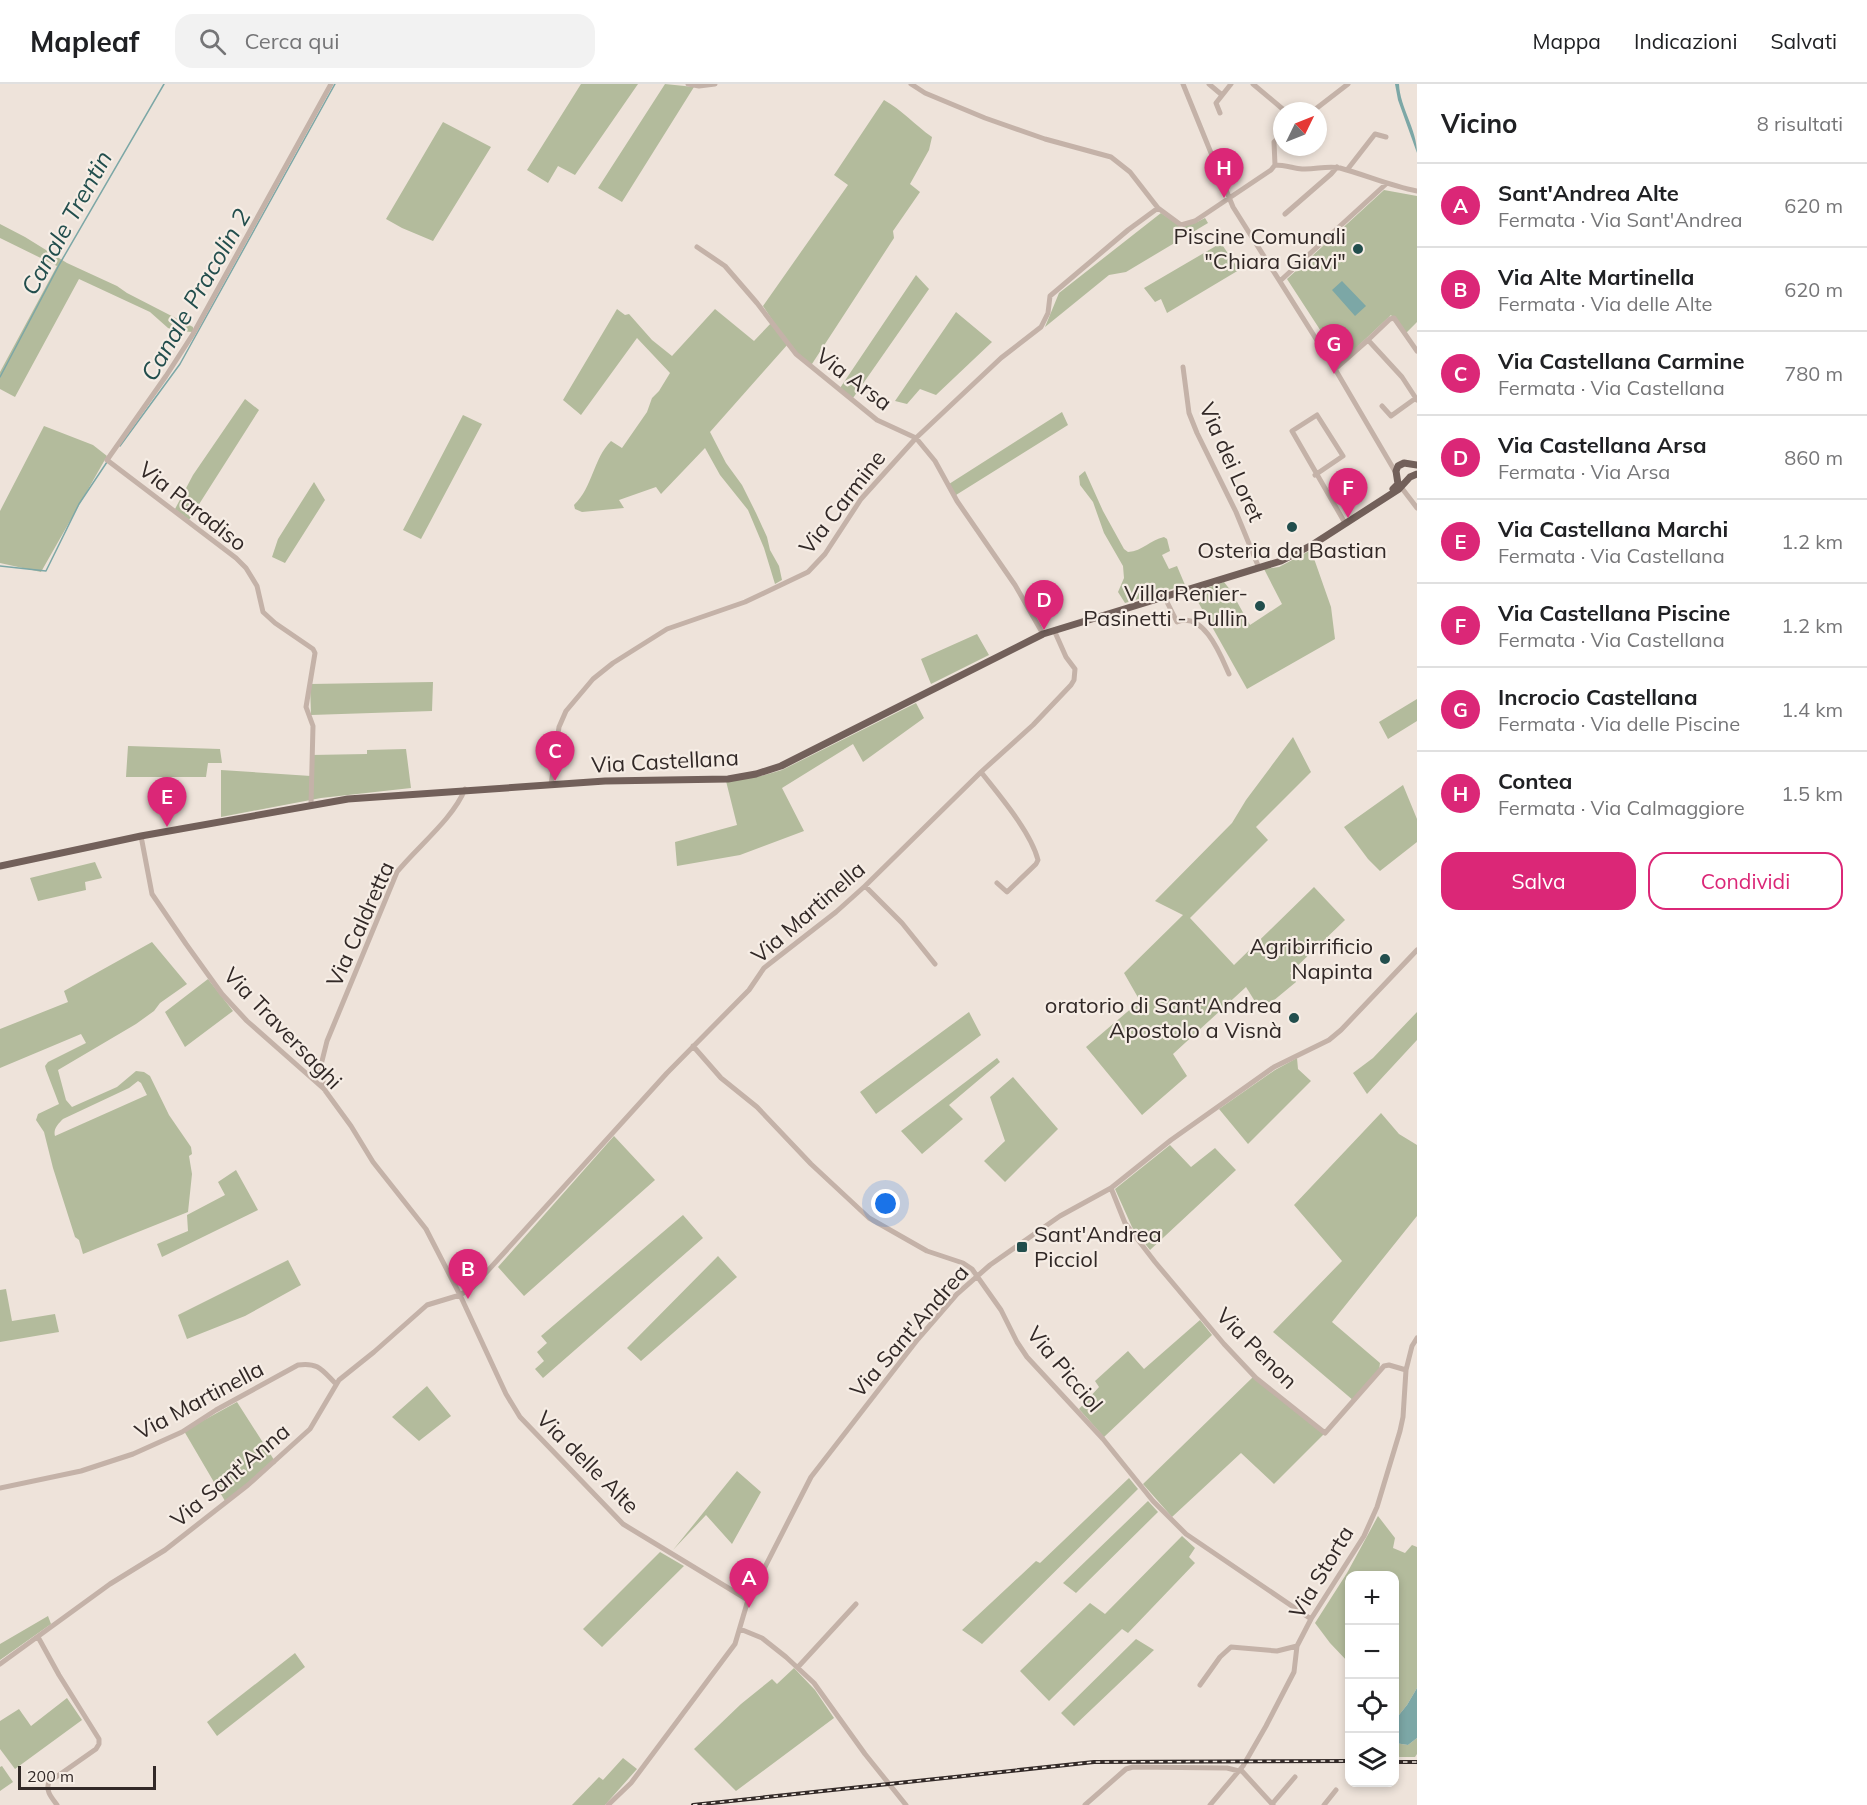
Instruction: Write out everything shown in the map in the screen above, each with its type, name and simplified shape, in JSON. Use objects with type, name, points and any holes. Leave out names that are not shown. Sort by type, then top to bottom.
[{"type":"main road","points":[[1407,464],[1412,470],[1412,476],[1403,480],[1396,474],[1399,465],[1407,464],[1417,465]]},
{"type":"main road","name":"Via Castellana","points":[[1385,497],[1398,484],[1396,474]]},
{"type":"main road","name":"Via Castellana","points":[[0,866],[141,836],[348,799],[465,789],[605,781],[728,779],[756,774],[781,766],[1043,634],[1281,561],[1401,487],[1412,476]]},
{"type":"street","name":"Via Paradiso","points":[[311,804],[313,726],[306,707],[315,653],[263,612],[257,586],[246,568],[236,558],[107,460],[193,334],[331,84]]},
{"type":"street","points":[[688,84],[699,86],[715,84]]},
{"type":"street","points":[[911,84],[926,93],[985,118],[1045,139],[1112,157],[1130,172],[1158,208],[1181,225],[1195,221],[1270,172],[1275,165],[1275,156]]},
{"type":"street","points":[[1183,84],[1229,198],[1335,369],[1396,474]]},
{"type":"street","points":[[1209,84],[1222,95]]},
{"type":"street","points":[[1220,113],[1216,103],[1231,84]]},
{"type":"street","points":[[1253,84],[1274,102]]},
{"type":"street","points":[[1325,102],[1348,84]]},
{"type":"street","points":[[1347,171],[1375,134],[1386,137]]},
{"type":"street","points":[[1275,165],[1306,169],[1337,167],[1386,184],[1417,190]]},
{"type":"street","points":[[1285,214],[1337,167]]},
{"type":"street","points":[[1280,281],[1386,184]]},
{"type":"street","name":"Via Carmine","points":[[551,785],[559,727],[566,711],[593,679],[613,663],[667,629],[745,602],[808,572],[830,547],[861,499],[916,438],[1001,358],[1041,327],[1048,313],[1050,296],[1128,230],[1158,208]]},
{"type":"street","name":"Via Arsa","points":[[697,247],[725,266],[796,354],[877,420],[916,438],[935,461],[957,501],[1015,585],[1043,634]]},
{"type":"street","points":[[1335,369],[1390,319],[1396,320],[1417,351]]},
{"type":"street","points":[[1368,340],[1402,377],[1417,399],[1391,416],[1382,406]]},
{"type":"street","name":"Via dei Loret","points":[[1183,367],[1189,413],[1236,512],[1259,568]]},
{"type":"street","points":[[1316,475],[1343,456],[1317,415],[1292,431],[1316,475],[1345,523]]},
{"type":"street","points":[[1386,454],[1392,459],[1407,464]]},
{"type":"street","points":[[1401,487],[1417,508]]},
{"type":"street","points":[[1164,596],[1177,622],[1185,620],[1208,633],[1229,675]]},
{"type":"street","name":"Via Martinella","points":[[460,1296],[473,1287],[572,1175],[749,990],[764,968],[837,912],[865,886],[981,772],[1033,725],[1074,680],[1075,669],[1066,657],[1054,630]]},
{"type":"street","points":[[981,772],[1013,815],[1038,860],[1007,891],[997,883]]},
{"type":"street","name":"Via Caldretta","points":[[324,1089],[321,1065],[327,1041],[397,872],[430,837],[465,789]]},
{"type":"street","name":"Via Traversaghi","points":[[141,836],[152,894],[186,944],[222,994],[247,1021],[324,1089],[374,1162],[426,1229],[460,1296]]},
{"type":"street","points":[[865,886],[902,923],[935,964]]},
{"type":"street","name":"Via Sant'Andrea","points":[[608,1805],[631,1783],[735,1644],[748,1600],[811,1477],[918,1339],[957,1294],[977,1275],[1060,1216],[1111,1188],[1171,1140],[1274,1067],[1329,1040],[1417,950]]},
{"type":"street","name":"Via Picciol","points":[[693,1046],[721,1078],[757,1107],[811,1164],[869,1218],[927,1251],[963,1263],[977,1275],[1027,1357],[1103,1439],[1153,1501],[1186,1534],[1311,1619]]},
{"type":"street","name":"Via Penon","points":[[1111,1188],[1125,1223],[1224,1344],[1256,1378],[1325,1432],[1384,1366],[1389,1365],[1406,1370]]},
{"type":"street","name":"Via Sant'Anna","points":[[0,1664],[110,1584],[165,1550],[248,1485],[310,1429],[336,1384],[427,1305],[460,1296]]},
{"type":"street","name":"Via delle Alte","points":[[460,1296],[506,1394],[520,1417],[623,1524],[748,1600]]},
{"type":"street","name":"Via Storta","points":[[1210,1805],[1240,1770],[1275,1711],[1294,1672],[1297,1646],[1311,1619],[1352,1556],[1377,1508],[1403,1417],[1406,1370],[1412,1346],[1417,1338]]},
{"type":"street","name":"Via Martinella","points":[[0,1488],[81,1471],[133,1454],[182,1432],[216,1410],[298,1365],[311,1363],[321,1368],[336,1384]]},
{"type":"street","points":[[798,1667],[856,1604]]},
{"type":"street","points":[[740,1629],[762,1638],[814,1683],[865,1754],[906,1805]]},
{"type":"street","points":[[38,1636],[58,1675],[99,1739],[96,1749],[49,1782],[47,1787],[49,1795],[57,1805]]},
{"type":"street","points":[[1200,1685],[1220,1657],[1232,1647],[1277,1651],[1297,1646]]},
{"type":"street","points":[[1085,1805],[1126,1769],[1133,1767],[1240,1770],[1272,1805],[1295,1777]]},
{"type":"street","points":[[1324,1805],[1336,1790]]},
{"type":"green space","points":[[581,84],[638,84],[575,175],[558,166],[548,183],[527,170]]},
{"type":"green space","points":[[665,84],[694,87],[622,202],[598,188]]},
{"type":"green space","points":[[884,100],[932,137],[929,150],[910,184],[920,192],[893,231],[894,238],[810,367],[788,344],[710,432],[756,513],[770,550],[779,566],[782,580],[775,584],[764,548],[748,510],[720,475],[705,448],[661,494],[656,487],[619,500],[624,508],[582,512],[575,509],[574,505],[585,490],[605,448],[611,441],[622,448],[670,373],[637,338],[581,415],[563,400],[617,309],[625,315],[629,314],[652,340],[672,356],[715,309],[754,341],[773,321],[763,306],[848,185],[834,175]]},
{"type":"green space","points":[[443,122],[491,147],[433,241],[386,219]]},
{"type":"green space","points":[[1384,190],[1417,196],[1417,322],[1404,335],[1391,315],[1341,362],[1287,279]]},
{"type":"green space","points":[[1161,213],[1179,225],[1205,218],[1208,223],[1126,272],[1109,275],[1045,327],[1059,293]]},
{"type":"green space","points":[[0,224],[67,263],[117,286],[193,327],[193,332],[168,328],[150,312],[79,279],[15,397],[0,389],[0,372],[57,266],[0,238]]},
{"type":"green space","points":[[1221,243],[1239,270],[1167,313],[1161,299],[1155,302],[1144,288]]},
{"type":"green space","points":[[916,275],[929,289],[853,398],[840,388]]},
{"type":"green space","points":[[956,312],[992,342],[936,395],[920,389],[907,404],[895,401]]},
{"type":"green space","points":[[245,399],[259,410],[189,520],[175,509],[193,475]]},
{"type":"green space","points":[[1062,412],[1068,425],[956,495],[949,484]]},
{"type":"green space","points":[[463,415],[482,424],[421,539],[403,530]]},
{"type":"green space","points":[[44,426],[93,445],[107,456],[41,572],[0,563],[0,511]]},
{"type":"green space","points":[[1085,471],[1124,549],[1128,552],[1133,551],[1164,537],[1167,539],[1170,551],[1162,555],[1169,569],[1177,566],[1185,585],[1125,603],[1118,592],[1124,578],[1123,566],[1104,533],[1093,502],[1080,485],[1079,476]]},
{"type":"green space","points":[[314,482],[325,500],[285,563],[272,557],[278,539]]},
{"type":"green space","points":[[1311,550],[1331,607],[1335,639],[1247,689],[1193,593],[1224,582],[1250,625],[1282,604],[1264,569],[1279,567]]},
{"type":"green space","points":[[977,634],[989,655],[931,684],[921,659]]},
{"type":"green space","points":[[433,682],[432,711],[311,715],[310,684]]},
{"type":"green space","points":[[1417,699],[1417,721],[1388,739],[1379,722]]},
{"type":"green space","points":[[916,703],[924,718],[863,762],[853,744],[782,788],[804,831],[740,855],[677,866],[675,842],[737,825],[726,781],[761,776],[782,770]]},
{"type":"green space","points":[[1293,737],[1311,772],[1256,827],[1268,840],[1190,918],[1234,965],[1314,887],[1345,920],[1290,973],[1296,982],[1261,1011],[1246,987],[1173,1054],[1187,1076],[1142,1115],[1086,1047],[1140,1001],[1124,973],[1183,915],[1155,901],[1232,823],[1246,800]]},
{"type":"green space","points":[[128,746],[220,749],[222,763],[208,763],[206,777],[126,777]]},
{"type":"green space","points":[[406,749],[411,788],[321,798],[221,817],[221,770],[311,776],[311,755],[367,754],[367,750]]},
{"type":"green space","points":[[1403,785],[1417,819],[1417,842],[1380,871],[1344,827]]},
{"type":"green space","points":[[95,862],[102,878],[85,882],[86,890],[38,901],[30,878]]},
{"type":"green space","points":[[152,942],[187,984],[136,1024],[58,1070],[66,1100],[72,1107],[117,1087],[136,1071],[144,1072],[150,1076],[169,1115],[191,1147],[192,1154],[189,1156],[192,1174],[188,1212],[83,1254],[79,1240],[75,1237],[44,1132],[36,1120],[38,1114],[59,1104],[45,1066],[48,1062],[86,1043],[81,1034],[0,1068],[0,1029],[68,1002],[64,991]],"holes":[[[138,1081],[147,1095],[55,1136],[55,1129],[63,1119],[129,1088]]]},
{"type":"green space","points":[[208,979],[233,1011],[185,1047],[165,1012]]},
{"type":"green space","points":[[969,1012],[981,1035],[876,1114],[860,1092]]},
{"type":"green space","points":[[1417,1012],[1417,1040],[1367,1094],[1353,1073],[1373,1058]]},
{"type":"green space","points":[[997,1058],[1000,1062],[949,1105],[963,1119],[922,1154],[901,1131]]},
{"type":"green space","points":[[1297,1058],[1298,1069],[1311,1081],[1248,1144],[1219,1109],[1275,1070]]},
{"type":"green space","points":[[1013,1077],[1058,1129],[1005,1182],[984,1161],[1005,1141],[990,1097]]},
{"type":"green space","points":[[1381,1113],[1399,1134],[1417,1145],[1417,1216],[1332,1322],[1380,1363],[1379,1371],[1354,1401],[1273,1332],[1342,1261],[1294,1205]]},
{"type":"green space","points":[[614,1136],[655,1180],[524,1296],[498,1267]]},
{"type":"green space","points":[[1170,1145],[1191,1167],[1215,1148],[1236,1170],[1150,1250],[1132,1227],[1115,1189]]},
{"type":"green space","points":[[236,1170],[258,1210],[162,1257],[157,1244],[188,1231],[187,1215],[225,1195],[218,1182]]},
{"type":"green space","points":[[683,1215],[703,1238],[543,1378],[535,1369],[544,1361],[537,1352],[547,1343],[541,1336]]},
{"type":"green space","points":[[718,1256],[737,1277],[641,1361],[627,1348]]},
{"type":"green space","points":[[288,1260],[301,1285],[245,1316],[187,1339],[178,1315]]},
{"type":"green space","points":[[6,1289],[12,1321],[55,1314],[59,1332],[0,1342],[0,1290]]},
{"type":"green space","points":[[1200,1320],[1212,1335],[1104,1437],[1079,1409],[1099,1387],[1095,1381],[1128,1351],[1144,1369]]},
{"type":"green space","points":[[1253,1377],[1325,1433],[1274,1484],[1241,1453],[1172,1517],[1143,1484]]},
{"type":"green space","points":[[427,1386],[451,1416],[419,1441],[392,1417]]},
{"type":"green space","points":[[237,1402],[276,1463],[225,1501],[184,1431]]},
{"type":"green space","points":[[737,1471],[761,1492],[732,1544],[706,1515],[673,1550]]},
{"type":"green space","points":[[1129,1478],[1138,1489],[982,1644],[962,1630],[1036,1561],[1040,1563]]},
{"type":"green space","points":[[1148,1501],[1158,1512],[1076,1593],[1063,1583]]},
{"type":"green space","points":[[1378,1516],[1395,1538],[1393,1548],[1405,1553],[1412,1545],[1417,1547],[1417,1688],[1399,1715],[1399,1571],[1348,1571]]},
{"type":"green space","points":[[1182,1536],[1195,1548],[1189,1557],[1195,1563],[1128,1633],[1122,1629],[1049,1701],[1020,1671],[1090,1603],[1105,1614]]},
{"type":"green space","points":[[660,1552],[684,1566],[602,1647],[583,1629]]},
{"type":"green space","points":[[1345,1576],[1345,1659],[1315,1623]]},
{"type":"green space","points":[[48,1616],[51,1624],[0,1660],[0,1644]]},
{"type":"green space","points":[[1136,1639],[1154,1650],[1074,1726],[1061,1713]]},
{"type":"green space","points":[[295,1653],[305,1667],[217,1736],[207,1722]]},
{"type":"green space","points":[[794,1668],[815,1690],[834,1718],[736,1791],[694,1749],[741,1704],[772,1679],[777,1684]]},
{"type":"green space","points":[[67,1698],[82,1720],[15,1769],[0,1749],[0,1721],[19,1709],[31,1726]]},
{"type":"green space","points":[[1417,1738],[1415,1757],[1399,1757],[1399,1744],[1408,1745]]},
{"type":"green space","points":[[623,1758],[637,1769],[605,1805],[572,1805],[599,1777],[603,1780]]},
{"type":"green space","points":[[2,1766],[13,1782],[0,1791],[0,1767]]},
{"type":"water","points":[[1395,84],[1399,84],[1417,153],[1398,100]]},
{"type":"water","points":[[1342,281],[1366,306],[1355,316],[1332,290]]},
{"type":"water","points":[[1417,1688],[1417,1738],[1408,1745],[1399,1744],[1399,1715]]},
{"type":"waterway","name":"Canale Trentin","points":[[0,377],[59,265],[164,84]]},
{"type":"waterway","name":"Canale Pracolin 2","points":[[120,446],[180,364],[335,84]]},
{"type":"waterway","name":"Canale Pracolin 2","points":[[0,566],[46,571],[79,504],[107,462]]},
{"type":"railway","points":[[693,1805],[1094,1762],[1345,1761]]},
{"type":"railway","points":[[1399,1762],[1417,1762]]},
{"type":"place","name":"Contea","points":[[1224,198]]},
{"type":"place","name":"Piscine Comunali \"Chiara Giavi\"","points":[[1358,249]]},
{"type":"place","name":"Incrocio Castellana","points":[[1334,374]]},
{"type":"place","name":"Via Castellana Piscine","points":[[1348,518]]},
{"type":"place","name":"Osteria da Bastian","points":[[1292,527]]},
{"type":"place","name":"Villa Renier- Pasinetti - Pullin","points":[[1260,606]]},
{"type":"place","name":"Via Castellana Arsa","points":[[1044,630]]},
{"type":"place","name":"Via Castellana Carmine","points":[[555,781]]},
{"type":"place","name":"Via Castellana Marchi","points":[[167,827]]},
{"type":"place","name":"Agribirrificio Napinta","points":[[1385,959]]},
{"type":"place","name":"oratorio di Sant'Andrea Apostolo a Visnà","points":[[1294,1018]]},
{"type":"place","name":"Sant'Andrea Picciol","points":[[1022,1247]]},
{"type":"place","name":"Via Alte Martinella","points":[[468,1299]]},
{"type":"place","name":"Sant'Andrea Alte","points":[[749,1608]]}]
